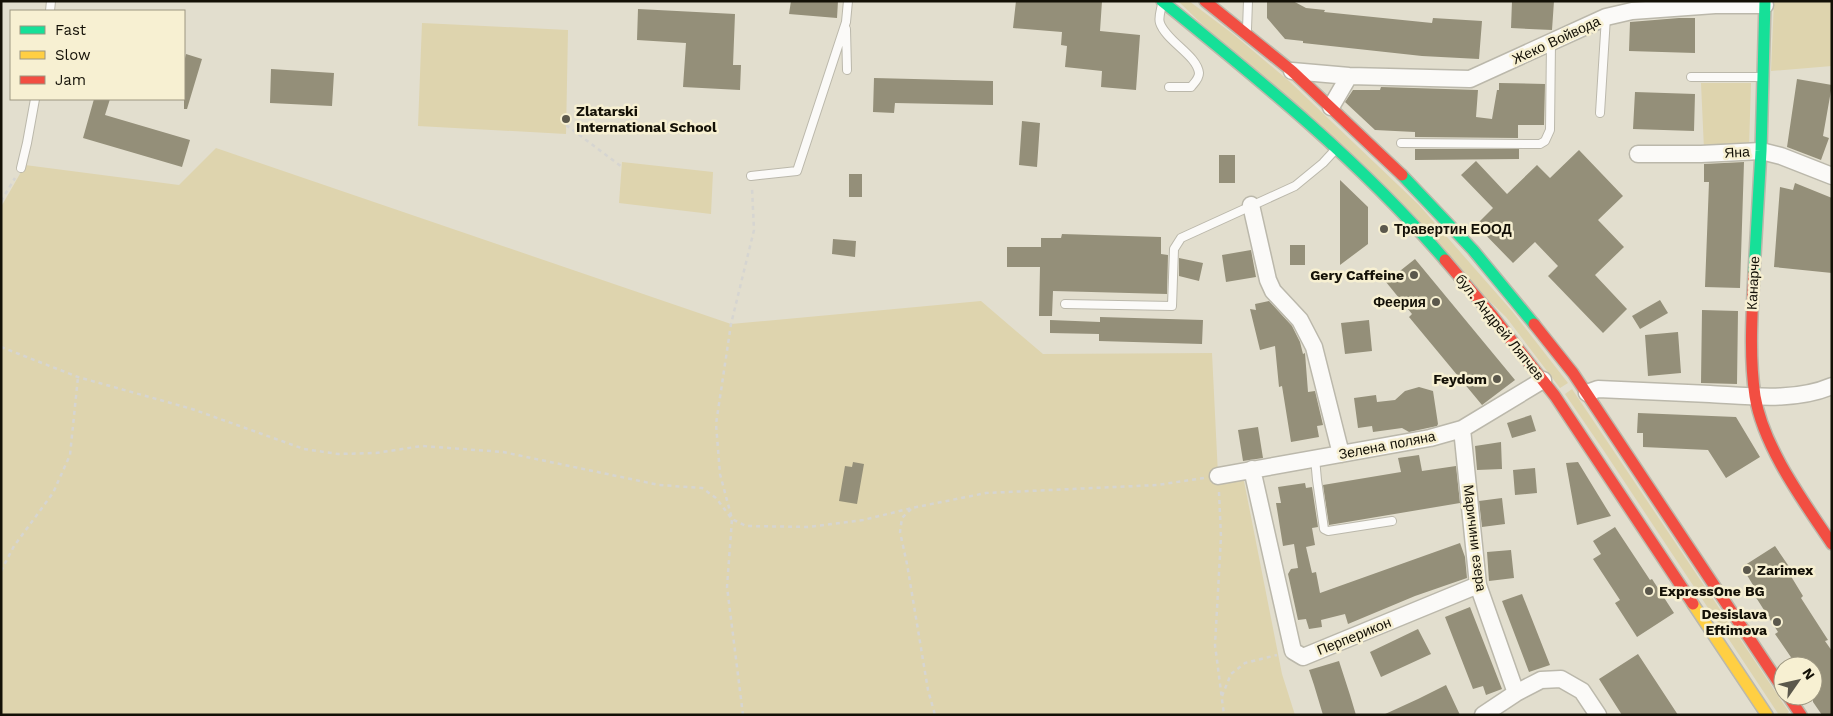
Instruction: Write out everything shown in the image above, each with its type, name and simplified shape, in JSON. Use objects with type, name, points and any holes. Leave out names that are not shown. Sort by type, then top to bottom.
[{"type":"main road","name":"бул. Андрей Ляпчев","points":[[1205,1],[1292,72],[1387,159],[1473,250],[1557,351],[1773,673]]},
{"type":"main road","name":"бул. Андрей Ляпчев","points":[[1162,2],[1248,70],[1380,189],[1431,244],[1491,314],[1561,404],[1767,715]]},
{"type":"main road","name":"Канарче","points":[[1765,3],[1751,329],[1755,396],[1764,428],[1789,480],[1832,544]]},
{"type":"street","name":"Жеко Войвода","points":[[1292,72],[1349,76],[1470,79],[1606,16],[1632,11],[1710,3],[1765,3]]},
{"type":"street","points":[[1331,107],[1349,76]]},
{"type":"street","name":"Яна","points":[[1638,154],[1701,154],[1760,151],[1781,156],[1832,176]]},
{"type":"street","points":[[1251,205],[1270,285],[1273,291],[1300,320],[1314,347],[1342,454]]},
{"type":"street","name":"Зелена поляна","points":[[1218,476],[1430,438],[1462,429],[1543,380]]},
{"type":"street","points":[[1586,393],[1598,389],[1755,396],[1796,395],[1821,391],[1832,386]]},
{"type":"street","name":"Маричини езера","points":[[1462,429],[1478,585],[1516,693]]},
{"type":"street","points":[[1252,470],[1292,651]]},
{"type":"street","name":"Перперикон","points":[[1292,651],[1303,657],[1478,585]]},
{"type":"street","points":[[1484,715],[1516,693],[1541,680],[1561,679],[1582,691],[1598,715]]},
{"type":"lane","points":[[847,70],[846,22],[848,1]]},
{"type":"lane","points":[[1247,34],[1248,1]]},
{"type":"lane","points":[[1162,2],[1159,21],[1163,30],[1193,61],[1199,73],[1191,87],[1168,87]]},
{"type":"lane","points":[[1600,112],[1606,16]]},
{"type":"lane","points":[[751,176],[797,171],[846,22]]},
{"type":"lane","points":[[1401,143],[1540,144],[1545,141],[1550,130],[1551,42]]},
{"type":"lane","points":[[1690,77],[1763,77]]},
{"type":"lane","points":[[21,168],[35,100]]},
{"type":"lane","points":[[1065,304],[1172,306],[1174,249],[1181,238],[1295,186],[1323,163],[1336,148]]},
{"type":"lane","points":[[1315,458],[1316,480],[1324,529],[1328,531],[1392,521]]},
{"type":"path","points":[[566,125],[622,166]]},
{"type":"path","points":[[1,201],[21,168]]},
{"type":"path","points":[[743,715],[727,587],[732,519],[720,474],[716,424],[731,324],[754,230],[751,176]]},
{"type":"path","points":[[1,346],[78,377],[192,409],[304,449],[338,454],[376,453],[422,446],[503,452],[659,485],[702,488],[716,498],[732,519],[746,526],[808,527],[863,520],[986,493],[1157,485],[1218,476],[1222,537],[1215,645],[1224,715]]},
{"type":"path","points":[[1,571],[14,546],[54,493],[70,455],[78,377]]},
{"type":"path","points":[[912,508],[902,518],[900,532],[934,715]]},
{"type":"path","points":[[1222,697],[1231,674],[1245,663],[1292,651]]},
{"type":"shaded area","points":[[1178,1],[1189,1],[1233,34],[1289,81],[1419,205],[1512,311],[1568,383],[1560,388],[1506,317]]},
{"type":"shaded area","points":[[1774,1],[1832,1],[1832,66],[1771,71]]},
{"type":"shaded area","points":[[422,23],[568,30],[566,134],[418,126]]},
{"type":"shaded area","points":[[1701,83],[1751,83],[1749,147],[1704,149]]},
{"type":"shaded area","points":[[216,148],[731,324],[981,301],[1043,354],[1212,353],[1218,475],[1242,471],[1282,674],[1295,715],[1,715],[1,207],[25,165],[179,185]]},
{"type":"shaded area","points":[[622,162],[713,172],[711,214],[619,203]]},
{"type":"shaded area","points":[[1572,389],[1773,688],[1773,706],[1604,451],[1565,394]]},
{"type":"shaded area","points":[[1773,706],[1785,706],[1789,712],[1786,715],[1779,715]]},
{"type":"building","points":[[791,1],[838,1],[837,18],[789,14]]},
{"type":"building","points":[[1016,1],[1102,1],[1100,31],[1140,35],[1136,90],[1101,87],[1102,71],[1065,67],[1067,46],[1061,45],[1062,32],[1013,28]]},
{"type":"building","points":[[1267,1],[1293,1],[1306,8],[1325,10],[1324,12],[1432,23],[1433,18],[1482,21],[1479,59],[1422,56],[1303,43],[1303,41],[1285,39],[1267,18]]},
{"type":"building","points":[[1512,1],[1554,1],[1552,30],[1511,28]]},
{"type":"building","points":[[638,9],[735,14],[733,65],[741,65],[740,90],[683,87],[686,43],[637,40]]},
{"type":"building","points":[[1695,18],[1695,53],[1629,51],[1630,22]]},
{"type":"building","points":[[186,54],[202,59],[187,109],[184,109]]},
{"type":"building","points":[[271,69],[334,73],[332,106],[270,103]]},
{"type":"building","points":[[874,78],[993,81],[993,105],[895,103],[894,113],[873,112]]},
{"type":"building","points":[[1797,79],[1832,85],[1823,136],[1829,138],[1821,160],[1787,147]]},
{"type":"building","points":[[1499,83],[1545,84],[1544,125],[1518,125],[1518,138],[1415,137],[1415,132],[1375,130],[1345,102],[1353,90],[1380,90],[1381,87],[1478,90],[1476,117],[1492,119]]},
{"type":"building","points":[[1635,92],[1695,94],[1694,131],[1633,129]]},
{"type":"building","points":[[94,100],[110,100],[105,115],[190,140],[182,167],[83,138]]},
{"type":"building","points":[[1022,121],[1040,123],[1037,167],[1019,165]]},
{"type":"building","points":[[1415,149],[1519,149],[1519,159],[1415,160]]},
{"type":"building","points":[[1579,150],[1623,196],[1598,220],[1624,247],[1595,275],[1627,309],[1603,333],[1548,276],[1558,266],[1535,242],[1513,263],[1476,225],[1493,208],[1461,175],[1476,161],[1507,194],[1537,165],[1550,178]]},
{"type":"building","points":[[1219,155],[1235,155],[1235,183],[1219,183]]},
{"type":"building","points":[[1744,162],[1740,288],[1705,287],[1709,182],[1704,182],[1704,164]]},
{"type":"building","points":[[849,174],[862,174],[862,197],[849,197]]},
{"type":"building","points":[[1340,180],[1368,207],[1368,244],[1340,265]]},
{"type":"building","points":[[1795,183],[1832,198],[1832,273],[1774,267],[1780,187],[1793,190]]},
{"type":"building","points":[[1062,234],[1161,237],[1161,254],[1168,255],[1167,294],[1053,291],[1052,316],[1039,316],[1040,267],[1007,267],[1007,247],[1041,247],[1041,238],[1061,238]]},
{"type":"building","points":[[833,239],[856,241],[855,257],[832,254]]},
{"type":"building","points":[[1290,245],[1305,245],[1305,265],[1290,265]]},
{"type":"building","points":[[1251,250],[1256,277],[1226,282],[1222,255]]},
{"type":"building","points":[[1179,258],[1203,263],[1199,281],[1179,276]]},
{"type":"building","points":[[1415,259],[1515,380],[1482,405],[1409,317],[1412,314],[1386,282]]},
{"type":"building","points":[[1660,300],[1668,313],[1640,329],[1632,316]]},
{"type":"building","points":[[1269,301],[1292,326],[1300,342],[1303,354],[1305,353],[1308,392],[1315,391],[1323,425],[1317,426],[1319,437],[1291,442],[1282,386],[1279,387],[1275,346],[1260,350],[1250,309],[1256,310],[1255,304]]},
{"type":"building","points":[[1702,310],[1738,311],[1737,384],[1701,383]]},
{"type":"building","points":[[1100,317],[1203,320],[1202,344],[1099,341],[1099,334],[1050,333],[1050,320],[1100,322]]},
{"type":"building","points":[[1369,320],[1372,351],[1345,354],[1341,323]]},
{"type":"building","points":[[1678,332],[1681,373],[1648,376],[1645,335]]},
{"type":"building","points":[[1419,387],[1433,391],[1437,426],[1409,432],[1402,428],[1373,432],[1372,426],[1358,428],[1354,398],[1376,395],[1377,402],[1395,400],[1405,391]]},
{"type":"building","points":[[1638,413],[1736,417],[1760,457],[1726,478],[1708,450],[1643,447],[1643,433],[1637,433]]},
{"type":"building","points":[[1531,415],[1536,431],[1512,438],[1507,423]]},
{"type":"building","points":[[1258,427],[1263,458],[1243,461],[1238,430]]},
{"type":"building","points":[[1501,442],[1502,469],[1477,470],[1475,446]]},
{"type":"building","points":[[1419,455],[1422,471],[1456,466],[1460,503],[1329,525],[1323,485],[1401,472],[1398,458]]},
{"type":"building","points":[[853,462],[864,464],[857,504],[839,501],[845,466],[852,467]]},
{"type":"building","points":[[1578,462],[1611,516],[1577,525],[1566,463]]},
{"type":"building","points":[[1535,468],[1537,493],[1515,495],[1513,470]]},
{"type":"building","points":[[1305,483],[1306,488],[1312,487],[1318,527],[1312,528],[1315,545],[1306,547],[1312,573],[1316,572],[1320,593],[1460,543],[1465,557],[1467,578],[1415,596],[1348,624],[1345,614],[1321,620],[1322,627],[1309,629],[1306,619],[1298,620],[1288,574],[1291,569],[1298,568],[1294,544],[1283,546],[1276,503],[1281,503],[1278,487]]},
{"type":"building","points":[[1502,498],[1505,524],[1482,527],[1479,501]]},
{"type":"building","points":[[1615,527],[1674,613],[1637,637],[1615,603],[1620,600],[1593,559],[1601,554],[1593,541]]},
{"type":"building","points":[[1775,546],[1792,571],[1789,573],[1803,596],[1801,598],[1828,640],[1825,641],[1832,651],[1832,715],[1822,715],[1816,706],[1823,706],[1823,656],[1790,656],[1775,634],[1778,632],[1750,588],[1753,585],[1742,567]]},
{"type":"building","points":[[1511,550],[1514,578],[1489,581],[1487,552]]},
{"type":"building","points":[[1522,594],[1550,665],[1529,672],[1502,601]]},
{"type":"building","points":[[1470,607],[1502,689],[1486,695],[1483,686],[1473,689],[1445,617]]},
{"type":"building","points":[[1418,629],[1431,654],[1381,677],[1370,652]]},
{"type":"building","points":[[1638,654],[1678,715],[1622,715],[1599,679]]},
{"type":"building","points":[[1339,661],[1356,715],[1323,715],[1309,670]]},
{"type":"building","points":[[1446,685],[1460,715],[1383,715],[1418,699]]},
{"type":"traffic: fast","points":[[1162,1],[1237,62],[1345,156],[1413,224],[1445,260]]},
{"type":"traffic: fast","points":[[1754,273],[1761,151],[1765,1]]},
{"type":"traffic: fast","points":[[1402,175],[1473,250],[1534,324]]},
{"type":"traffic: slow","points":[[1693,604],[1767,715]]},
{"type":"traffic: jam","points":[[1205,1],[1292,71],[1402,175]]},
{"type":"traffic: jam","points":[[1445,260],[1491,314],[1555,396],[1693,604]]},
{"type":"traffic: jam","points":[[1754,273],[1751,334],[1752,366],[1759,415],[1775,454],[1797,492],[1832,544]]},
{"type":"traffic: jam","points":[[1534,324],[1573,373],[1773,674]]},
{"type":"traffic: jam","points":[[1795,706],[1801,715]]},
{"type":"place","name":"Zlatarski International School","points":[[566,119]]},
{"type":"place","name":"Травертин ЕООД","points":[[1384,229]]},
{"type":"place","name":"Gery Caffeine","points":[[1414,275]]},
{"type":"place","name":"Феерия","points":[[1436,302]]},
{"type":"place","name":"Feydom","points":[[1497,379]]},
{"type":"place","name":"Zarimex","points":[[1747,570]]},
{"type":"place","name":"ExpressOne BG","points":[[1649,591]]},
{"type":"place","name":"Desislava Eftimova","points":[[1777,622]]}]
